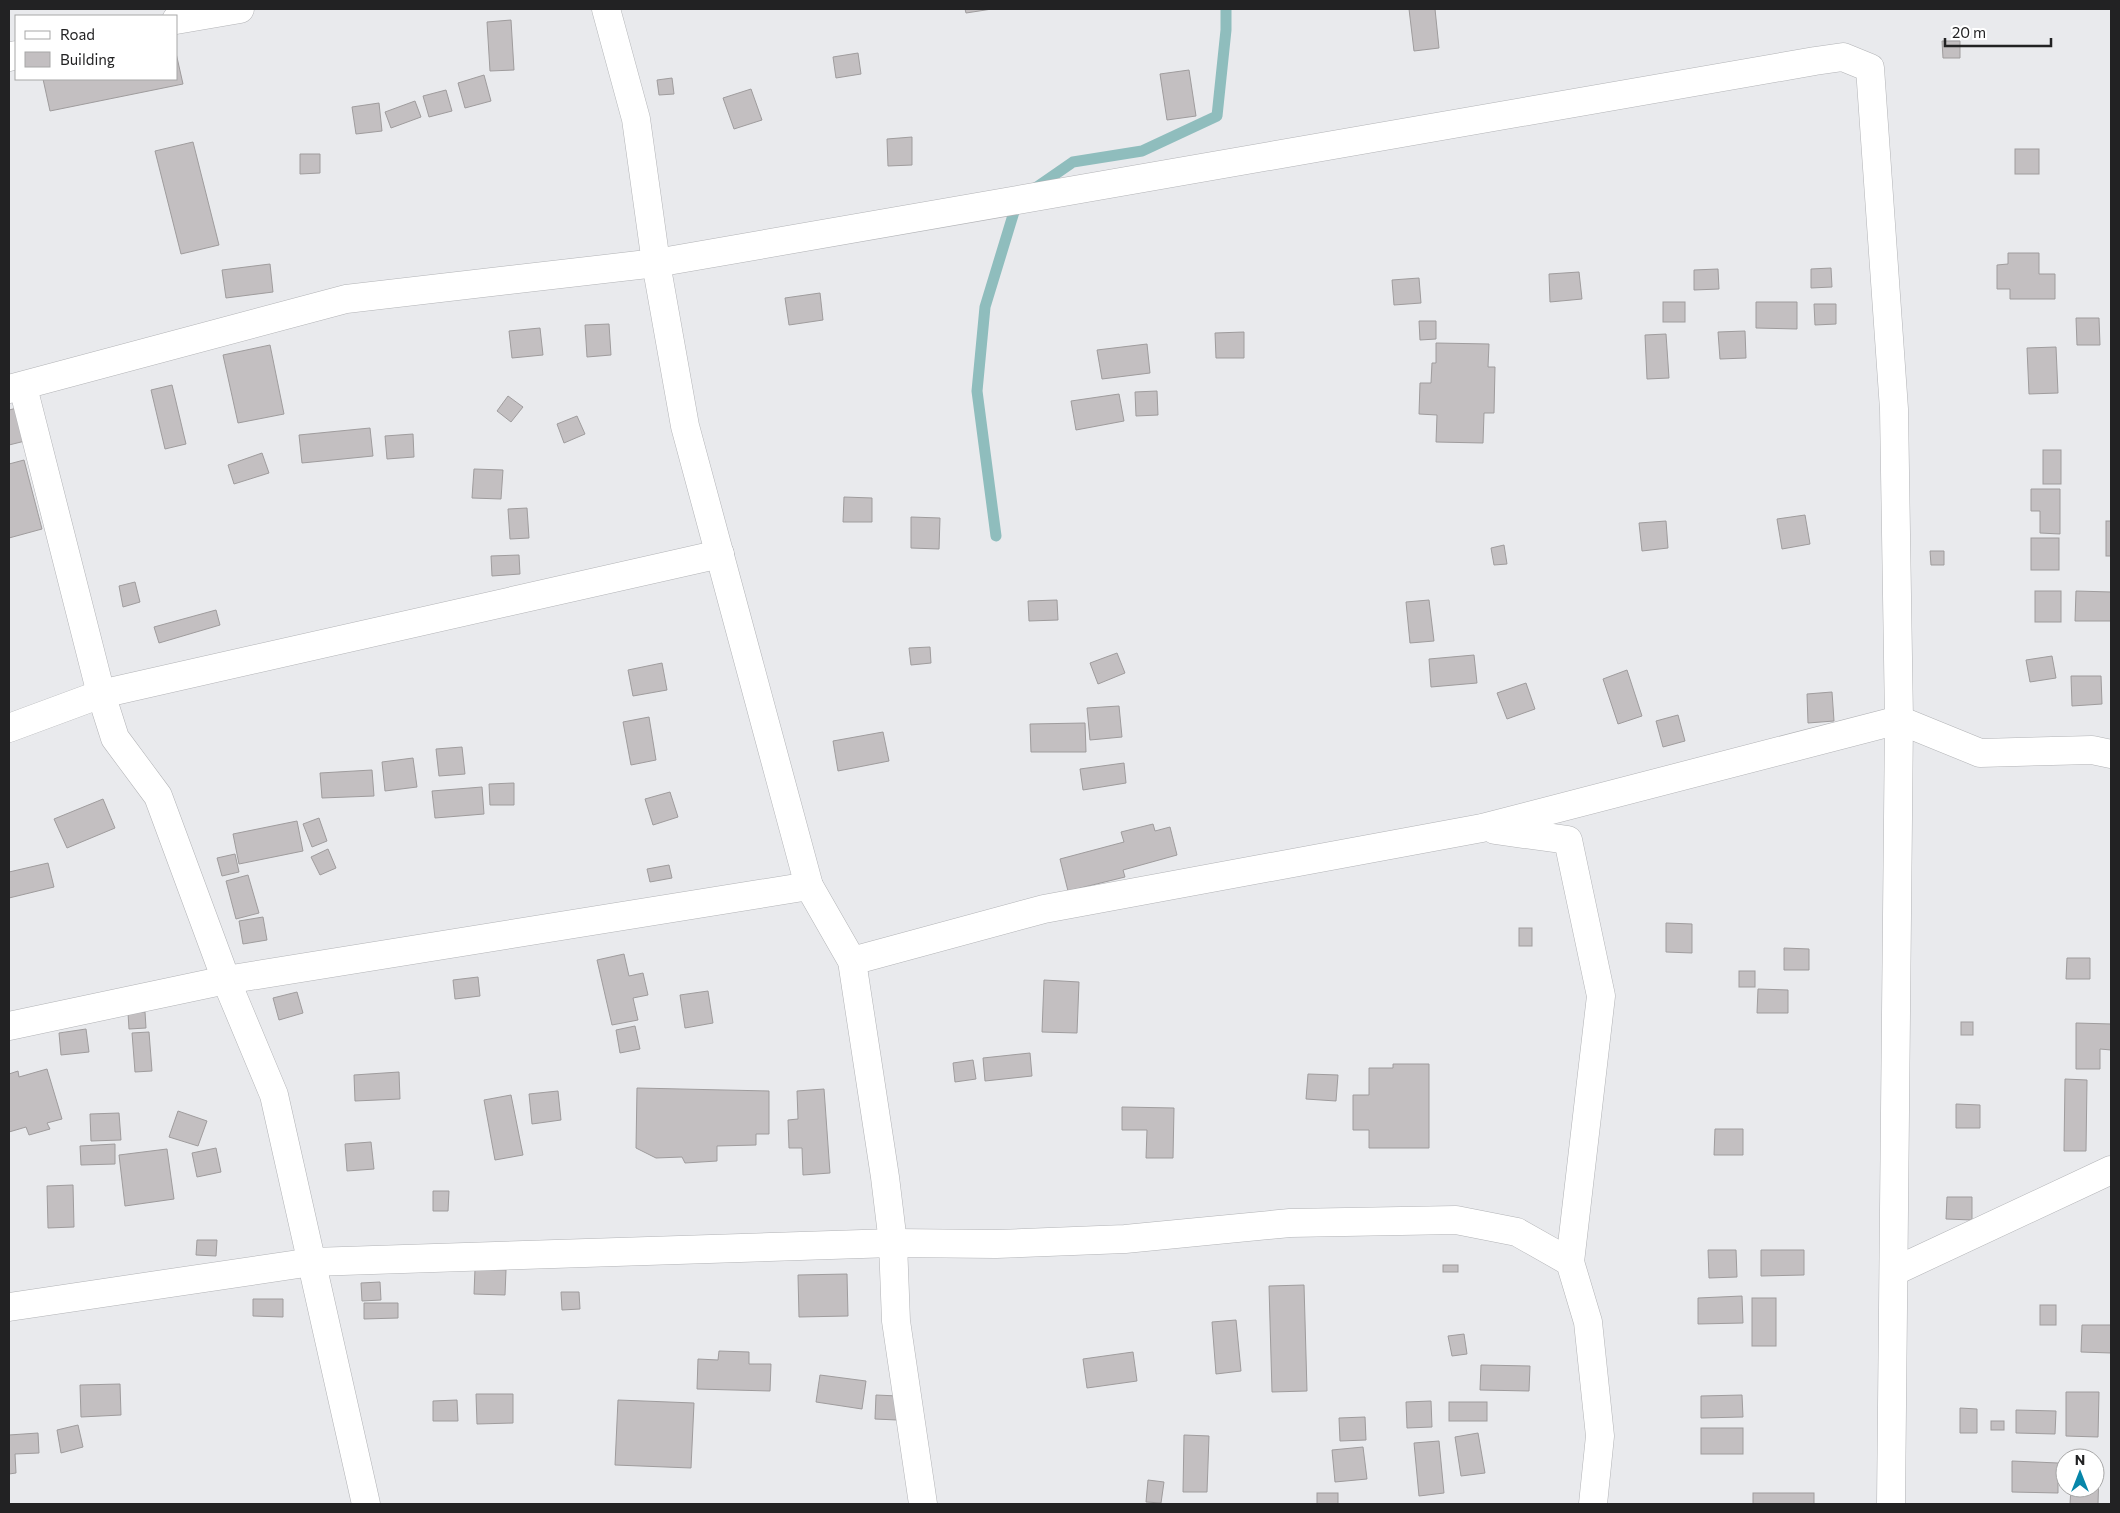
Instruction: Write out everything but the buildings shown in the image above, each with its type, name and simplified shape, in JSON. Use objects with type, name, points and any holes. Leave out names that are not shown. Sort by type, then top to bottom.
[{"type":"street","points":[[178,20],[240,9]]},
{"type":"street","points":[[606,9],[636,119],[656,264],[685,426],[809,886],[852,962],[875,1101],[894,1243],[896,1321],[923,1504]]},
{"type":"street","points":[[366,1504],[274,1095],[226,980],[158,796],[115,738],[16,388],[346,300],[656,264],[1843,57],[1870,68],[1873,87],[1894,408],[1899,720],[1895,1271],[1891,1504]]},
{"type":"street","points":[[9,728],[101,694],[720,554]]},
{"type":"street","points":[[852,962],[1044,909],[1482,828],[1899,720],[1980,753],[2092,750],[2111,754]]},
{"type":"street","points":[[1482,828],[1568,840],[1601,996],[1570,1262],[1588,1322],[1600,1436],[1593,1504]]},
{"type":"street","points":[[9,1026],[226,980],[809,886]]},
{"type":"street","points":[[1895,1271],[2111,1170]]},
{"type":"street","points":[[9,1307],[312,1262],[894,1243],[996,1244],[1125,1239],[1290,1223],[1456,1220],[1517,1232],[1570,1262]]},
{"type":"waterway","points":[[1034,189],[1073,162],[1142,151],[1217,116],[1226,30],[1226,9]]},
{"type":"waterway","points":[[996,536],[977,391],[985,307],[1017,202]]}]
